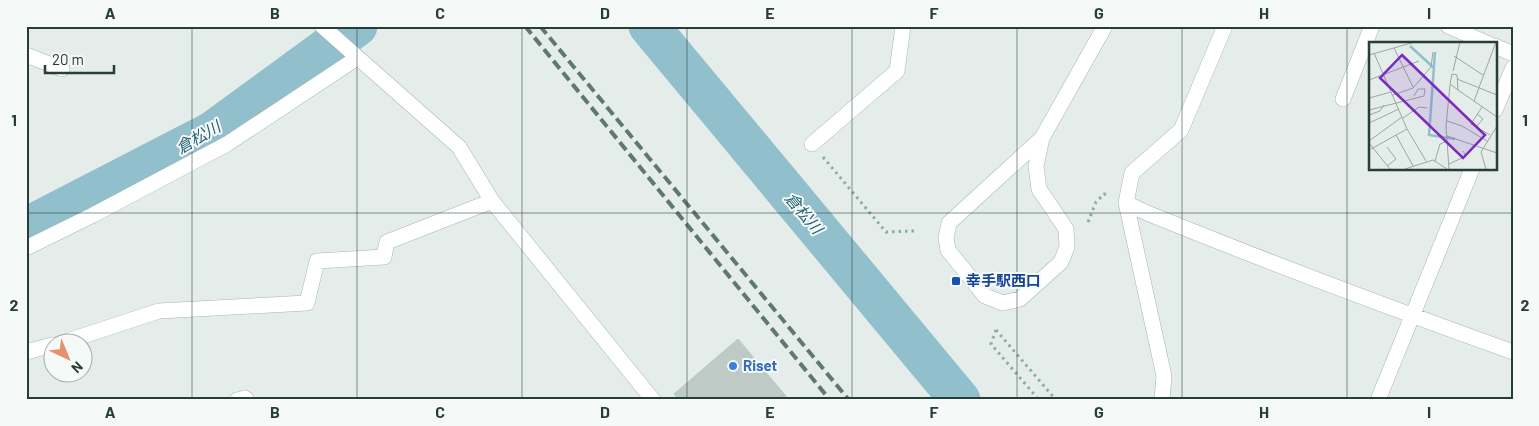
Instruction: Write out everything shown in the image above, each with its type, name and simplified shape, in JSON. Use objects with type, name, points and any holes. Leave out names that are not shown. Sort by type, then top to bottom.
[{"type":"street","points":[[322,26],[459,147],[492,201],[653,400]]},
{"type":"street","points":[[812,144],[897,71],[903,26]]},
{"type":"street","points":[[1042,138],[948,223],[946,238],[948,250],[985,296],[1003,303],[1020,299],[1062,262],[1067,247],[1066,229],[1039,189],[1036,166],[1042,138],[1104,26]]},
{"type":"street","points":[[1162,400],[1164,376],[1126,203],[1132,173],[1181,130],[1225,26]]},
{"type":"street","points":[[1343,99],[1372,26]]},
{"type":"street","points":[[1448,26],[1484,42]]},
{"type":"street","points":[[1496,46],[1513,54]]},
{"type":"street","points":[[26,55],[62,69]]},
{"type":"street","points":[[26,248],[227,144],[355,56]]},
{"type":"street","points":[[1496,108],[1513,68]]},
{"type":"street","points":[[1378,400],[1472,170]]},
{"type":"street","points":[[89,334],[159,311],[307,303],[317,261],[384,257],[387,242],[492,201]]},
{"type":"street","points":[[1126,203],[1268,261],[1411,316],[1513,352]]},
{"type":"street","points":[[26,352],[42,348]]},
{"type":"street","points":[[237,400],[245,398],[247,400]]},
{"type":"path","points":[[812,144],[886,232],[914,231]]},
{"type":"path","points":[[1088,222],[1096,202],[1104,194],[1112,195],[1126,203]]},
{"type":"path","points":[[1039,400],[992,344],[996,330],[1056,400]]},
{"type":"building","name":"Riset","points":[[738,339],[784,394],[777,400],[679,400],[674,394]]},
{"type":"building","points":[[784,394],[789,400],[777,400]]},
{"type":"waterway","name":"倉松川","points":[[26,228],[212,132],[357,26]]},
{"type":"waterway","name":"倉松川","points":[[649,26],[960,400]]},
{"type":"railway","points":[[525,26],[830,400]]},
{"type":"railway","points":[[540,26],[849,400]]},
{"type":"place","name":"幸手駅西口","points":[[956,281]]},
{"type":"place","name":"Riset","points":[[733,366]]}]
